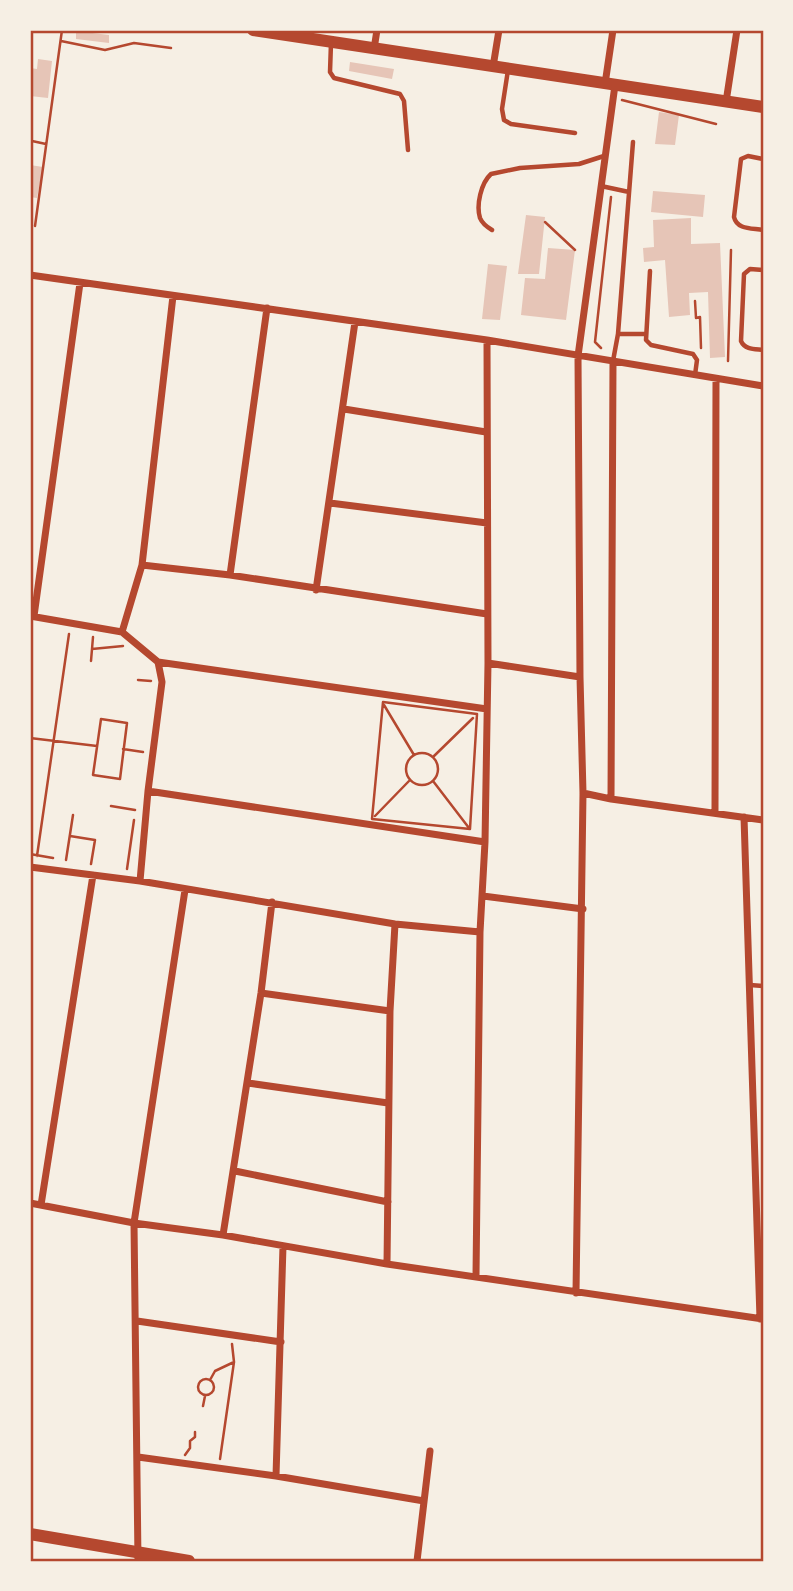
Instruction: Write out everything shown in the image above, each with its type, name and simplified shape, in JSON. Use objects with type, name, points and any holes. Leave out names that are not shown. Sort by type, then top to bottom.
[{"type":"main road","points":[[254,30],[763,107]]},
{"type":"main road","points":[[30,1534],[138,1556],[188,1561]]},
{"type":"street","points":[[374,49],[377,30]]},
{"type":"street","points":[[493,66],[499,30]]},
{"type":"street","points":[[576,1293],[583,909],[578,356],[604,156],[613,30]]},
{"type":"street","points":[[726,102],[737,30]]},
{"type":"street","points":[[30,275],[487,340],[763,386]]},
{"type":"street","points":[[80,283],[32,616],[122,632],[158,662],[487,709]]},
{"type":"street","points":[[122,632],[142,565],[173,296]]},
{"type":"street","points":[[230,575],[267,308]]},
{"type":"street","points":[[316,590],[355,322]]},
{"type":"street","points":[[476,1276],[480,932],[485,842],[488,663],[487,340]]},
{"type":"street","points":[[611,799],[612,362]]},
{"type":"street","points":[[715,812],[716,379]]},
{"type":"street","points":[[344,409],[486,432]]},
{"type":"street","points":[[330,503],[486,523]]},
{"type":"street","points":[[142,565],[230,575],[487,614]]},
{"type":"street","points":[[140,881],[162,682],[158,662]]},
{"type":"street","points":[[488,663],[580,677]]},
{"type":"street","points":[[148,791],[485,842]]},
{"type":"street","points":[[583,793],[763,820]]},
{"type":"street","points":[[30,1203],[134,1223],[223,1235],[387,1264],[762,1319],[744,817]]},
{"type":"street","points":[[30,867],[140,881],[395,924],[480,932]]},
{"type":"street","points":[[41,1205],[93,875]]},
{"type":"street","points":[[138,1556],[134,1223],[185,890]]},
{"type":"street","points":[[483,895],[583,909]]},
{"type":"street","points":[[223,1235],[248,1083],[272,902]]},
{"type":"street","points":[[387,1264],[390,1011],[395,924]]},
{"type":"street","points":[[261,993],[390,1011]]},
{"type":"street","points":[[248,1083],[388,1103]]},
{"type":"street","points":[[234,1171],[388,1202]]},
{"type":"street","points":[[276,1476],[283,1246]]},
{"type":"street","points":[[137,1321],[281,1342]]},
{"type":"street","points":[[417,1561],[430,1451]]},
{"type":"street","points":[[138,1457],[276,1476],[424,1501]]},
{"type":"lane","points":[[331,42],[330,72],[336,80],[400,93],[404,101],[408,150]]},
{"type":"lane","points":[[508,69],[502,109],[505,120],[511,124],[575,134]]},
{"type":"lane","points":[[612,362],[618,334],[633,142]]},
{"type":"lane","points":[[492,230],[480,216],[482,187],[491,174],[520,168],[579,164],[604,156]]},
{"type":"lane","points":[[763,159],[748,156],[741,159],[734,217],[739,226],[763,230]]},
{"type":"lane","points":[[600,186],[629,192]]},
{"type":"lane","points":[[763,270],[750,268],[744,274],[741,341],[744,346],[763,350]]},
{"type":"lane","points":[[650,271],[646,340],[651,345],[694,354],[697,365],[695,376]]},
{"type":"lane","points":[[618,334],[645,334]]},
{"type":"lane","points":[[750,985],[763,986]]},
{"type":"path","points":[[35,226],[62,30]]},
{"type":"path","points":[[60,41],[105,50],[134,43],[171,48]]},
{"type":"path","points":[[622,100],[716,124]]},
{"type":"path","points":[[30,132],[30,148]]},
{"type":"path","points":[[32,141],[46,144]]},
{"type":"path","points":[[612,188],[595,342],[600,348],[616,352]]},
{"type":"path","points":[[545,222],[575,250]]},
{"type":"path","points":[[728,361],[731,250]]},
{"type":"path","points":[[695,301],[696,318],[700,317],[702,365],[697,365]]},
{"type":"path","points":[[37,856],[69,631]]},
{"type":"path","points":[[91,661],[93,634]]},
{"type":"path","points":[[92,649],[124,646],[114,637]]},
{"type":"path","points":[[138,680],[151,681],[153,672]]},
{"type":"path","points":[[383,702],[477,714]]},
{"type":"path","points":[[383,702],[414,755]]},
{"type":"path","points":[[372,819],[383,702]]},
{"type":"path","points":[[433,757],[477,714]]},
{"type":"path","points":[[470,829],[477,714]]},
{"type":"path","points":[[101,719],[127,723],[123,749],[120,779],[93,775],[101,719]]},
{"type":"path","points":[[30,738],[97,746]]},
{"type":"path","points":[[123,749],[143,752],[141,763]]},
{"type":"path","points":[[424,753],[433,757],[438,772],[433,781],[419,785],[410,780],[406,767],[414,755],[424,753]]},
{"type":"path","points":[[372,819],[410,780]]},
{"type":"path","points":[[433,781],[470,829]]},
{"type":"path","points":[[111,807],[135,810],[127,870]]},
{"type":"path","points":[[30,854],[66,860],[74,815]]},
{"type":"path","points":[[372,819],[470,829]]},
{"type":"path","points":[[70,836],[95,840],[92,864]]},
{"type":"path","points":[[219,1468],[234,1362],[231,1334]]},
{"type":"path","points":[[205,1394],[213,1390],[211,1380],[215,1371],[234,1362]]},
{"type":"path","points":[[205,1394],[200,1392],[198,1385],[203,1379],[211,1380]]},
{"type":"path","points":[[203,1406],[205,1394]]},
{"type":"path","points":[[184,1464],[195,1432]]},
{"type":"building","points":[[76,31],[109,35],[109,43],[76,39]]},
{"type":"building","points":[[38,59],[52,61],[48,98],[30,96],[30,68],[37,69]]},
{"type":"building","points":[[350,62],[394,69],[392,79],[349,71]]},
{"type":"building","points":[[659,112],[679,115],[675,145],[655,144]]},
{"type":"building","points":[[30,165],[43,167],[37,198],[30,197]]},
{"type":"building","points":[[653,191],[705,195],[703,217],[651,212]]},
{"type":"building","points":[[526,215],[545,217],[539,274],[518,274]]},
{"type":"building","points":[[691,218],[691,244],[720,243],[725,357],[710,358],[708,292],[689,293],[690,315],[669,317],[665,260],[644,262],[643,248],[654,247],[653,220]]},
{"type":"building","points":[[548,248],[575,250],[566,320],[521,315],[525,278],[545,279]]},
{"type":"building","points":[[488,264],[507,266],[500,320],[482,319]]}]
